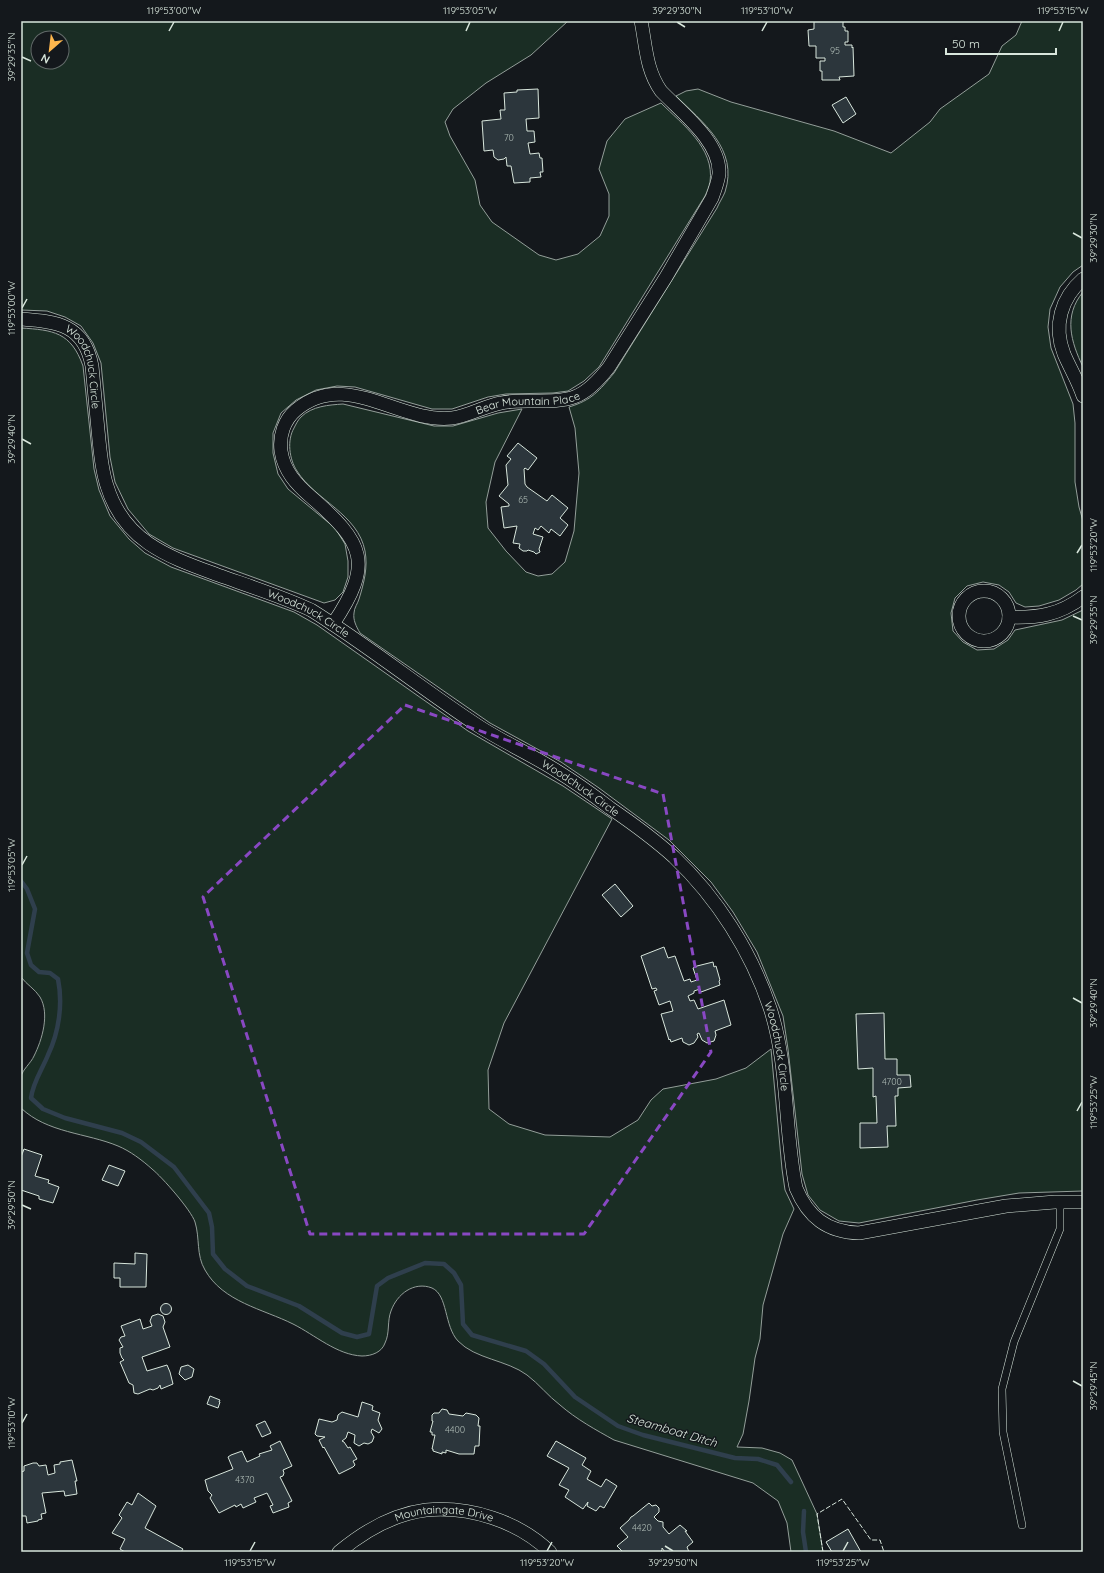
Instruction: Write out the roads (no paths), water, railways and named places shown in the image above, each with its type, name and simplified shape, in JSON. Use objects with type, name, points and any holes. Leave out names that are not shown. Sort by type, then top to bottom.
[{"type":"street","name":"Bear Mountain Place","points":[[333,624],[352,593],[357,578],[358,563],[356,549],[350,536],[342,526],[300,488],[290,476],[284,465],[280,449],[281,435],[285,424],[292,413],[310,401],[332,395],[343,394],[356,396],[435,418],[463,416],[500,402],[567,400],[579,395],[600,379],[609,367],[666,277],[712,198],[717,185],[719,173],[718,160],[706,138],[656,84],[648,63],[641,21]]},
{"type":"street","points":[[1083,278],[1070,290],[1060,316],[1059,335],[1064,353],[1077,379],[1083,396]]},
{"type":"street","name":"Woodchuck Circle","points":[[21,318],[43,320],[62,325],[72,330],[86,346],[90,355],[92,366],[101,458],[107,487],[119,513],[137,535],[147,544],[169,557],[296,603],[311,610],[481,728],[557,771],[633,825],[674,857],[711,897],[736,935],[758,978],[771,1010],[779,1047],[796,1188],[802,1201],[811,1213],[822,1223],[836,1230],[859,1233],[1000,1207],[1060,1202],[1083,1202]]},
{"type":"street","points":[[1009,617],[1041,616],[1071,606],[1083,598]]},
{"type":"street","name":"Mountaingate Drive","points":[[339,1552],[363,1535],[391,1520],[426,1510],[444,1510],[480,1514],[499,1520],[530,1535],[550,1552]]},
{"type":"lane","points":[[1022,1525],[1003,1432],[1002,1389],[1014,1342],[1060,1229],[1060,1202]]},
{"type":"waterway","name":"Steamboat Ditch","points":[[21,881],[27,889],[35,909],[27,953],[31,965],[39,972],[50,973],[58,979],[60,998],[59,1018],[55,1037],[36,1081],[31,1098],[43,1109],[65,1118],[122,1133],[141,1142],[174,1167],[209,1213],[212,1227],[213,1254],[225,1269],[247,1286],[299,1306],[342,1333],[357,1337],[369,1334],[377,1286],[388,1278],[425,1263],[444,1264],[454,1273],[461,1285],[463,1324],[472,1335],[526,1351],[544,1364],[575,1397],[618,1426],[643,1435],[735,1458],[758,1459],[777,1465],[791,1482]]},
{"type":"waterway","name":"Steamboat Ditch","points":[[804,1511],[803,1532],[806,1552]]}]
